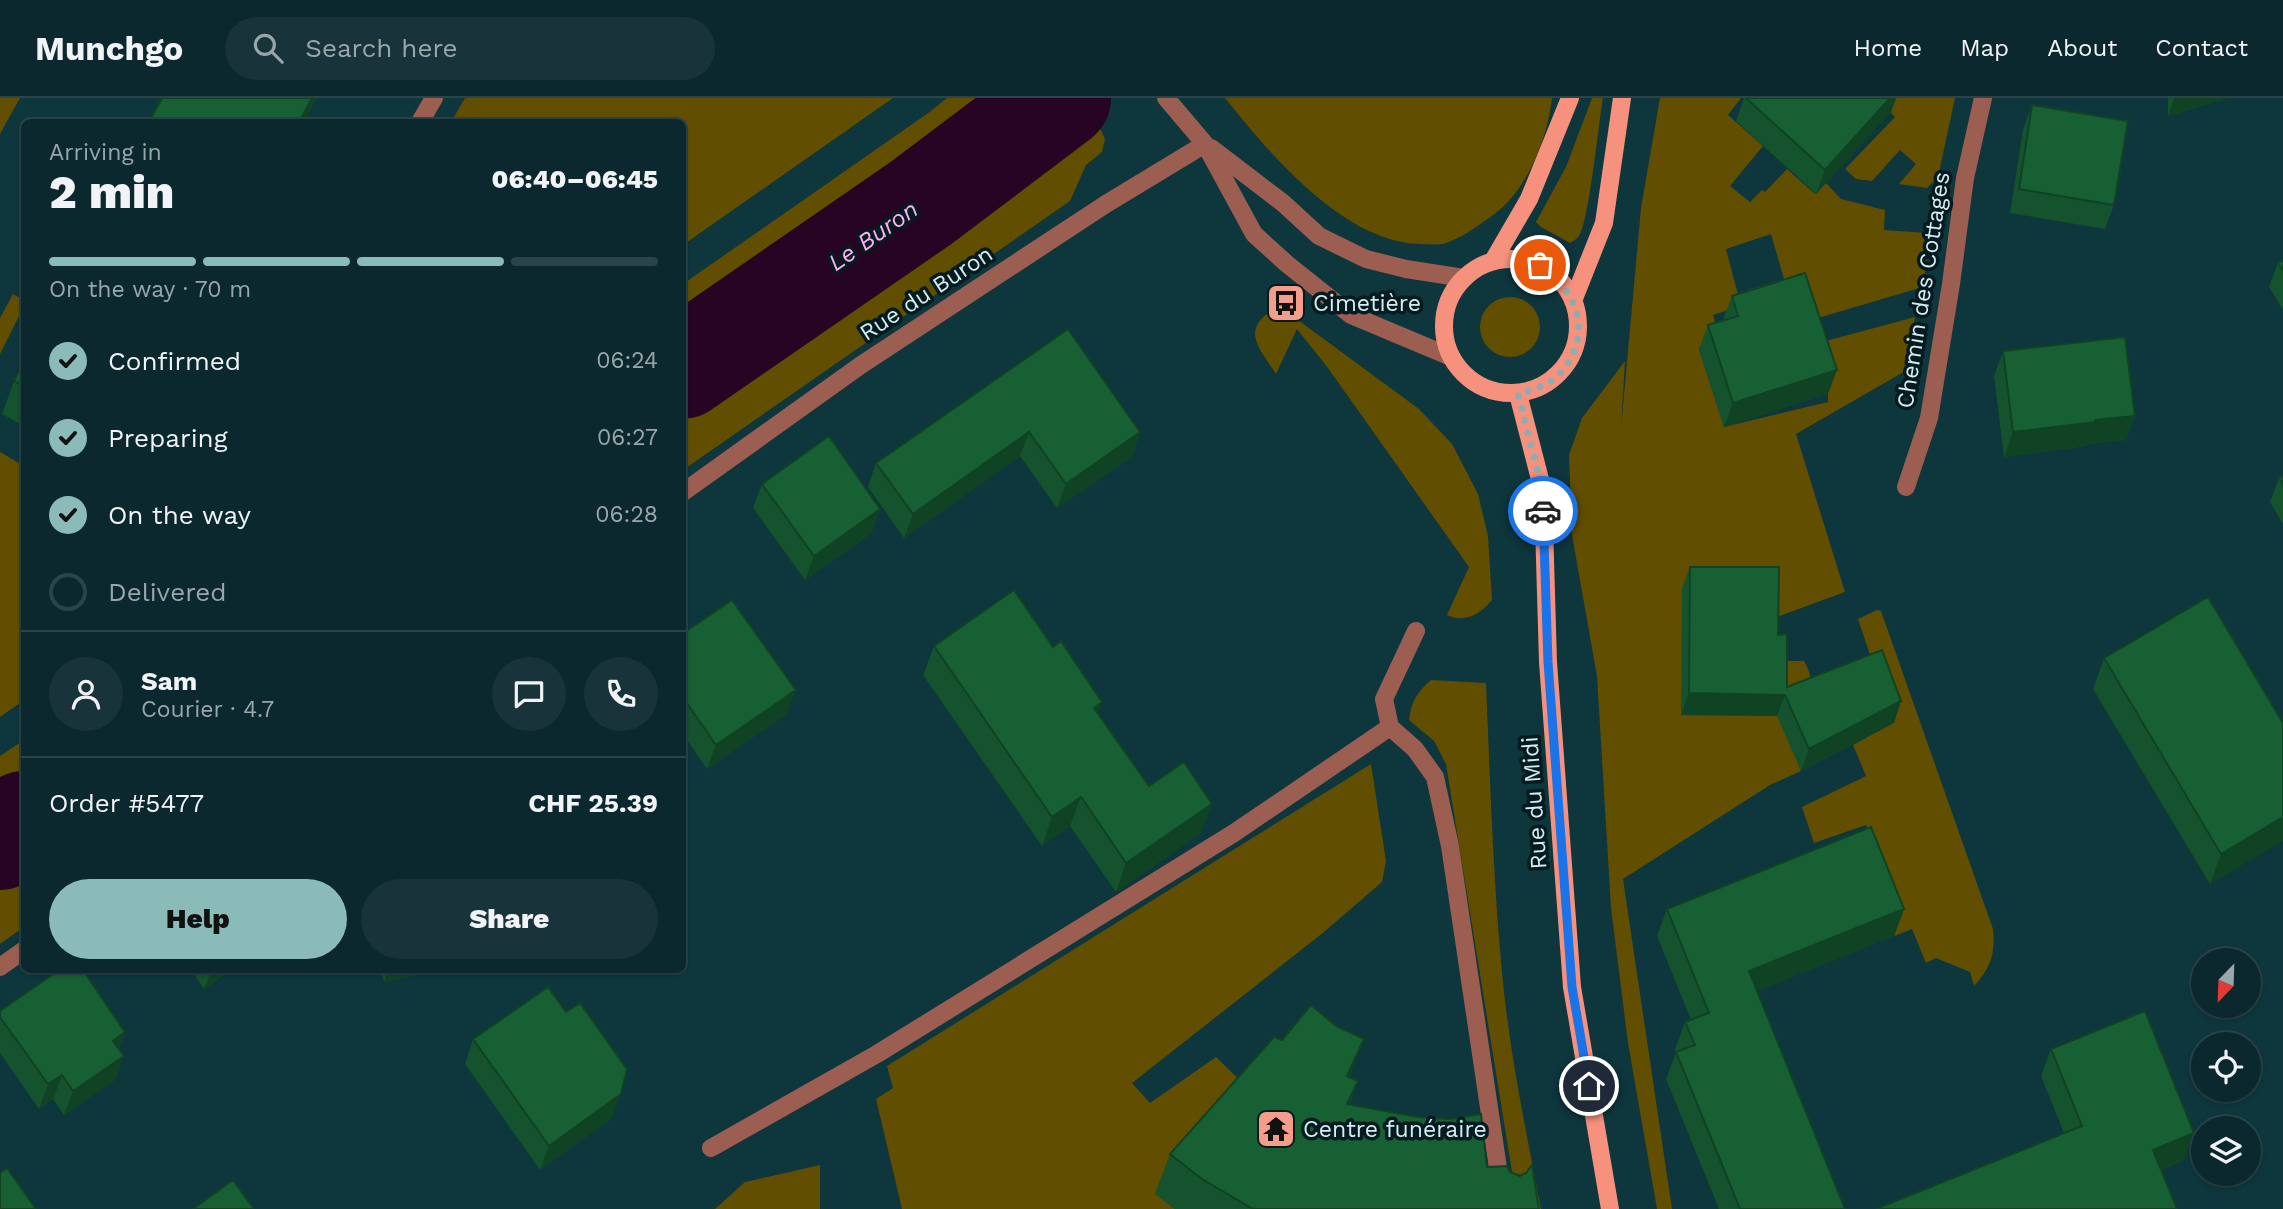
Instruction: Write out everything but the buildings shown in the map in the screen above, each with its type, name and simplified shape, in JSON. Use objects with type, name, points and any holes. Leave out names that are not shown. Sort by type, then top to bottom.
[{"type":"main road","points":[[1493,261],[1529,199],[1570,98]]},
{"type":"main road","points":[[1573,301],[1604,223],[1622,98]]},
{"type":"main road","points":[[1508,259],[1540,265],[1554,274],[1565,286],[1579,320],[1577,342],[1569,361],[1556,377],[1538,388],[1518,394],[1498,393],[1478,386],[1463,374],[1451,357],[1444,337],[1444,315],[1451,295],[1464,278],[1493,261],[1508,259]]},
{"type":"main road","name":"Rue du Midi","points":[[1518,394],[1543,491],[1548,662],[1572,987],[1610,1209]]},
{"type":"street","points":[[423,119],[434,98]]},
{"type":"street","points":[[1166,98],[1205,144],[1254,234],[1287,264],[1351,315],[1451,357]]},
{"type":"street","name":"Chemin des Cottages","points":[[1906,487],[1929,418],[1965,178],[1983,98]]},
{"type":"street","points":[[1205,144],[1283,203],[1319,236],[1366,259],[1406,269],[1464,278]]},
{"type":"street","name":"Rue du Buron","points":[[686,490],[872,358],[1106,204],[1205,144]]},
{"type":"street","points":[[1416,631],[1384,699],[1390,727],[1415,749],[1435,777],[1450,846],[1504,1205]]},
{"type":"street","points":[[711,1148],[877,1054],[1234,833],[1390,727]]},
{"type":"street","points":[[0,967],[21,952]]},
{"type":"shaded area","points":[[0,98],[20,98],[0,134]]},
{"type":"shaded area","points":[[465,98],[893,98],[686,243],[686,119],[453,119]]},
{"type":"shaded area","points":[[947,98],[1020,98],[686,332],[686,282]]},
{"type":"shaded area","points":[[1225,98],[1552,98],[1540,149],[1514,195],[1502,208],[1467,233],[1443,244],[1421,244],[1392,240],[1364,229],[1337,212],[1286,169]]},
{"type":"shaded area","points":[[1592,98],[1603,98],[1590,192],[1583,227],[1578,237],[1570,243],[1536,222],[1566,167]]},
{"type":"shaded area","points":[[1660,98],[1741,98],[1728,115],[1763,146],[1730,186],[1750,202],[1762,190],[1765,192],[1787,169],[1815,194],[1826,183],[1841,199],[1885,210],[1884,230],[1927,233],[1930,236],[1923,287],[1811,320],[1752,303],[1747,290],[1784,279],[1771,234],[1726,249],[1741,306],[1713,315],[1721,343],[1699,349],[1724,427],[1828,402],[1828,394],[1811,345],[1915,317],[1907,370],[1796,434],[1845,592],[1771,619],[1779,664],[1804,661],[1809,672],[1809,706],[1793,750],[1801,771],[1770,785],[1623,879],[1672,1209],[1657,1209],[1628,1043],[1611,908],[1597,676],[1572,535],[1569,455],[1582,418],[1625,361],[1621,428],[1641,208]]},
{"type":"shaded area","points":[[1877,98],[1955,98],[1938,177],[1927,188],[1899,184],[1916,164],[1900,150],[1872,181],[1856,179],[1845,169],[1895,117]]},
{"type":"shaded area","points":[[1081,105],[1099,126],[1105,139],[1102,152],[1086,165],[1070,201],[686,468],[686,387],[998,170]]},
{"type":"shaded area","points":[[13,294],[21,298],[21,312],[0,354],[0,318]]},
{"type":"shaded area","points":[[1504,297],[1516,297],[1535,310],[1540,327],[1538,339],[1527,352],[1516,357],[1504,357],[1485,344],[1480,333],[1480,321],[1493,302]]},
{"type":"shaded area","points":[[1279,306],[1419,409],[1452,444],[1478,494],[1488,536],[1492,600],[1482,610],[1466,618],[1447,615],[1469,567],[1328,368],[1297,329],[1276,374],[1258,346],[1255,330],[1267,314]]},
{"type":"shaded area","points":[[0,452],[21,464],[21,702],[0,717]]},
{"type":"shaded area","points":[[1877,610],[1881,611],[1993,929],[1991,960],[1974,986],[1970,972],[1936,958],[1926,963],[1912,929],[1894,936],[1876,848],[1866,825],[1814,843],[1802,807],[1866,776],[1853,745],[1893,723],[1858,619]]},
{"type":"shaded area","points":[[1431,680],[1486,683],[1494,864],[1505,1002],[1518,1090],[1541,1209],[1518,1209],[1446,764],[1434,741],[1409,720],[1415,698]]},
{"type":"shaded area","points":[[21,742],[21,794],[0,809],[0,756]]},
{"type":"shaded area","points":[[1371,764],[1386,861],[1382,882],[1324,932],[1132,1083],[1150,1103],[1216,1057],[1249,1089],[1156,1194],[1175,1209],[902,1209],[876,1099],[893,1088],[887,1066]]},
{"type":"shaded area","points":[[21,848],[21,929],[0,944],[0,863]]},
{"type":"shaded area","points":[[820,1165],[820,1209],[715,1209],[745,1182]]},
{"type":"waterway","name":"Le Buron","points":[[686,365],[921,203],[1060,98]]},
{"type":"waterway","name":"Le Buron","points":[[0,839],[21,824]]},
{"type":"way so far","points":[[1540,265],[1554,274],[1565,286],[1579,320],[1577,342],[1569,361],[1556,377],[1538,388],[1518,394],[1543,491],[1543,511]]},
{"type":"place","name":"Cimetière","points":[[1286,303]]},
{"type":"place","name":"Centre funéraire","points":[[1276,1129]]},
{"type":"route","points":[[1543,511],[1548,662],[1572,987],[1589,1086]]}]
